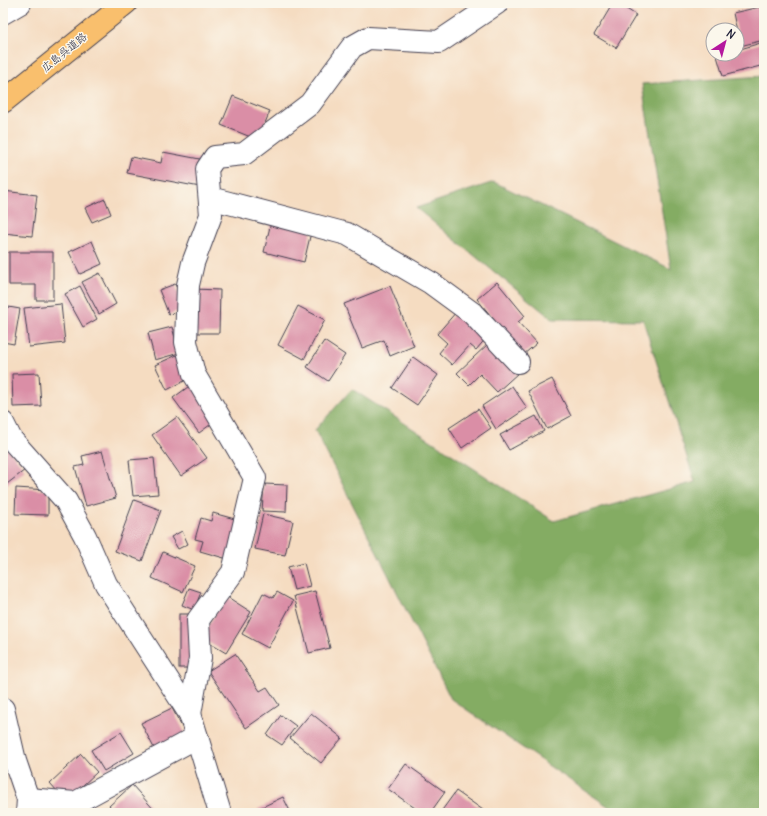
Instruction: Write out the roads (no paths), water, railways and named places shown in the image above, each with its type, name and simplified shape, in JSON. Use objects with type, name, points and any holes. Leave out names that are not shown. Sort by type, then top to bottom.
[{"type":"highway","name":"広島呉道路","points":[[3,102],[122,6]]},
{"type":"street","points":[[3,13],[20,3]]},
{"type":"street","points":[[190,714],[200,658],[198,620],[233,572],[255,478],[194,374],[186,342],[188,285],[193,263],[212,215],[207,169],[215,157],[244,154],[310,104],[352,47],[368,38],[439,42],[497,3]]},
{"type":"street","points":[[210,198],[347,234],[431,283],[472,313],[518,362]]},
{"type":"street","points":[[3,423],[11,439],[66,501],[85,536],[106,584],[190,714],[220,813]]},
{"type":"street","points":[[3,709],[27,806],[75,803],[197,737]]}]
